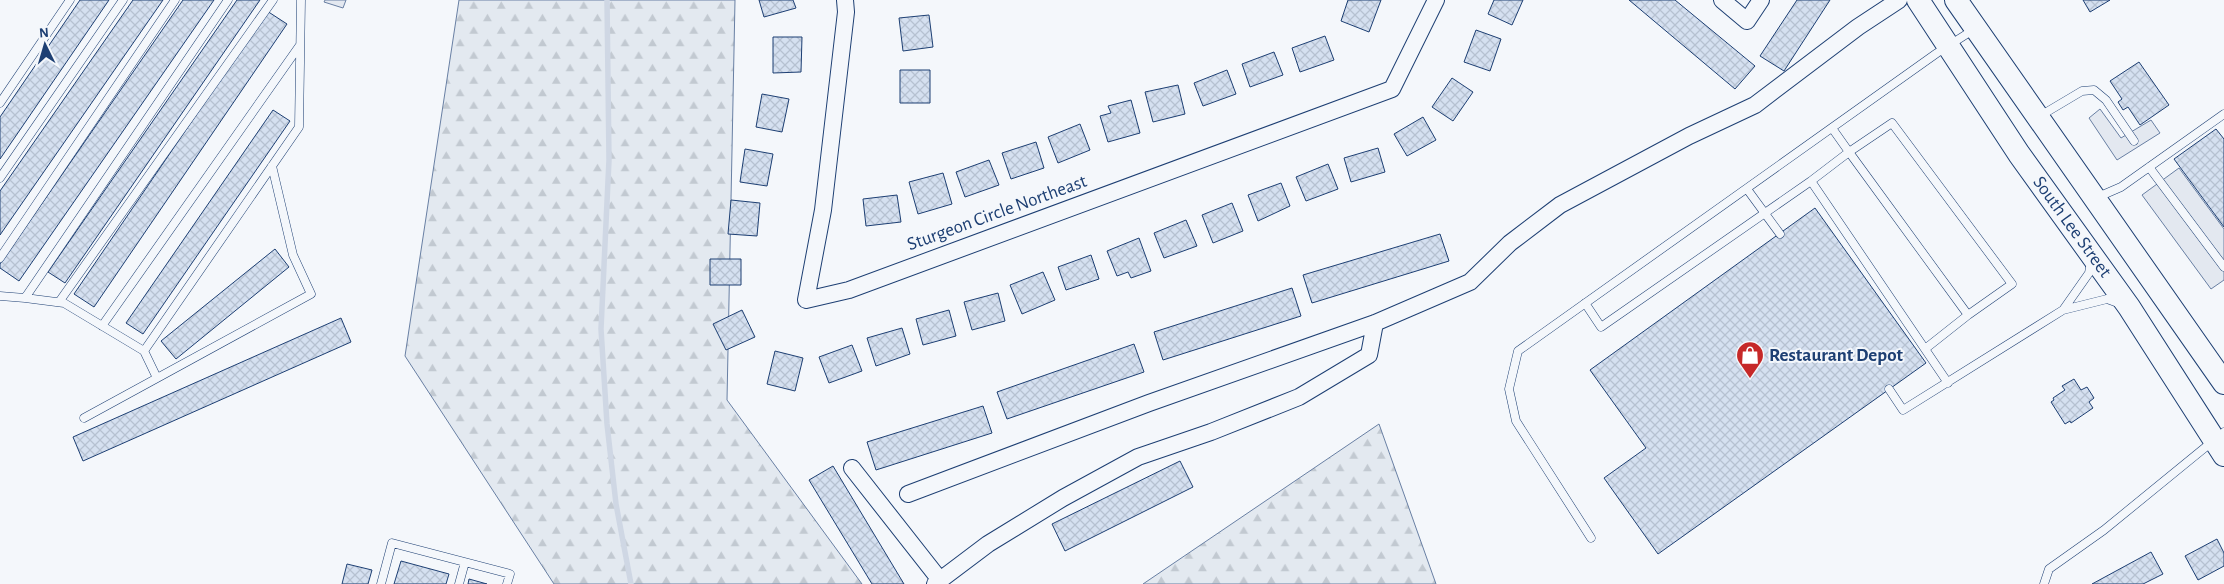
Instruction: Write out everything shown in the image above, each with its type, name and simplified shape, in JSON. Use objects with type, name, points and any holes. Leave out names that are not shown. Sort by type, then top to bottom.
[{"type":"main road","name":"South Lee Street","points":[[1918,0],[2020,154],[2129,306],[2221,442]]},
{"type":"main road","name":"South Lee Street","points":[[1956,0],[2224,383]]},
{"type":"street","name":"Sturgeon Circle Northeast","points":[[845,0],[846,12],[823,210],[806,300],[849,290],[1392,89],[1436,0]]},
{"type":"street","points":[[1722,0],[1747,21],[1761,0]]},
{"type":"street","points":[[908,494],[1149,402],[1375,323],[1470,282],[1510,243],[1560,205],[1689,136],[1755,105],[1858,27],[1899,0]]},
{"type":"street","points":[[852,468],[938,582],[1005,534],[1063,498],[1138,457],[1211,432],[1299,398],[1368,355],[1375,323]]},
{"type":"lane","points":[[0,103],[70,0]]},
{"type":"lane","points":[[0,178],[123,0]]},
{"type":"lane","points":[[0,258],[175,0]]},
{"type":"lane","points":[[25,298],[228,0]]},
{"type":"lane","points":[[59,302],[273,0]]},
{"type":"lane","points":[[144,351],[299,127],[301,0]]},
{"type":"lane","points":[[1591,538],[1516,421],[1510,389],[1518,351],[1948,45],[1975,28]]},
{"type":"lane","points":[[102,326],[300,44]]},
{"type":"lane","points":[[2038,117],[2082,91],[2094,90],[2106,100],[2134,142]]},
{"type":"lane","points":[[2096,198],[2121,187],[2224,114]]},
{"type":"lane","points":[[1585,304],[1600,327],[1892,123],[2012,284],[1968,315],[1925,349]]},
{"type":"lane","points":[[1832,128],[1968,315]]},
{"type":"lane","points":[[84,418],[311,294],[293,255],[272,166]]},
{"type":"lane","points":[[2149,167],[2224,268]]},
{"type":"lane","points":[[1810,181],[1948,383]]},
{"type":"lane","points":[[1747,189],[1780,234]]},
{"type":"lane","points":[[2063,310],[2088,273],[2092,255]]},
{"type":"lane","points":[[0,296],[64,303],[144,351],[157,378]]},
{"type":"lane","points":[[1889,389],[1903,410],[2063,310],[2107,299],[2129,306]]},
{"type":"lane","points":[[2044,584],[2049,569],[2221,442]]},
{"type":"lane","points":[[381,584],[392,543],[510,574],[507,584]]},
{"type":"lane","points":[[460,584],[466,562]]},
{"type":"green space","points":[[459,0],[735,0],[727,400],[862,584],[554,584],[405,356]]},
{"type":"green space","points":[[1379,424],[1436,584],[1143,584]]},
{"type":"shaded area","points":[[325,0],[346,0],[343,8],[324,2]]},
{"type":"shaded area","points":[[2100,109],[2121,138],[2151,120],[2160,133],[2117,160],[2089,118]]},
{"type":"shaded area","points":[[2179,168],[2224,229],[2224,280],[2211,289],[2142,195]]},
{"type":"building","points":[[80,0],[109,0],[0,159],[0,117]]},
{"type":"building","points":[[133,0],[163,0],[0,235],[0,191]]},
{"type":"building","points":[[183,0],[214,0],[19,281],[0,268],[0,264]]},
{"type":"building","points":[[237,0],[260,0],[65,283],[48,272]]},
{"type":"building","points":[[759,0],[793,0],[796,8],[764,17]]},
{"type":"building","points":[[1348,0],[1381,0],[1369,32],[1341,21]]},
{"type":"building","points":[[1494,0],[1523,0],[1512,25],[1488,14]]},
{"type":"building","points":[[1629,0],[1675,0],[1755,66],[1735,89]]},
{"type":"building","points":[[1797,0],[1830,0],[1784,71],[1760,56]]},
{"type":"building","points":[[2083,0],[2110,0],[2090,12]]},
{"type":"building","points":[[267,11],[287,24],[94,307],[74,294]]},
{"type":"building","points":[[929,15],[933,47],[903,51],[899,18]]},
{"type":"building","points":[[1476,30],[1501,39],[1490,71],[1464,62]]},
{"type":"building","points":[[1325,36],[1334,60],[1300,72],[1292,48]]},
{"type":"building","points":[[773,37],[802,37],[801,72],[773,73]]},
{"type":"building","points":[[1274,52],[1283,75],[1250,87],[1242,64]]},
{"type":"building","points":[[2139,62],[2169,105],[2140,125],[2128,107],[2123,110],[2118,102],[2122,99],[2110,81]]},
{"type":"building","points":[[900,70],[930,70],[930,103],[900,103]]},
{"type":"building","points":[[1227,70],[1236,94],[1203,106],[1194,83]]},
{"type":"building","points":[[1452,78],[1473,92],[1453,121],[1432,107]]},
{"type":"building","points":[[1178,85],[1185,114],[1153,122],[1145,92]]},
{"type":"building","points":[[762,94],[789,99],[782,132],[756,127]]},
{"type":"building","points":[[1131,100],[1140,133],[1108,142],[1100,116],[1111,113],[1108,106]]},
{"type":"building","points":[[273,110],[290,121],[143,334],[126,323]]},
{"type":"building","points":[[1423,117],[1436,140],[1407,156],[1394,134]]},
{"type":"building","points":[[1080,124],[1090,150],[1058,163],[1048,137]]},
{"type":"building","points":[[2216,129],[2224,139],[2224,227],[2174,159]]},
{"type":"building","points":[[1036,142],[1044,168],[1011,179],[1002,153]]},
{"type":"building","points":[[1378,148],[1385,172],[1351,182],[1344,158]]},
{"type":"building","points":[[745,149],[773,154],[767,186],[740,182]]},
{"type":"building","points":[[989,160],[999,185],[965,197],[956,172]]},
{"type":"building","points":[[1328,164],[1338,189],[1306,201],[1296,177]]},
{"type":"building","points":[[943,173],[952,204],[918,214],[909,182]]},
{"type":"building","points":[[1281,183],[1290,206],[1258,221],[1248,195]]},
{"type":"building","points":[[897,195],[901,222],[866,226],[863,199]]},
{"type":"building","points":[[731,200],[760,203],[757,236],[728,234]]},
{"type":"building","points":[[1232,203],[1243,231],[1213,243],[1202,215]]},
{"type":"building","name":"Restaurant Depot","points":[[1815,208],[1926,363],[1658,554],[1604,478],[1646,448],[1590,370]]},
{"type":"building","points":[[1186,220],[1197,246],[1164,258],[1154,233]]},
{"type":"building","points":[[1440,234],[1449,261],[1312,303],[1303,275]]},
{"type":"building","points":[[1139,238],[1151,271],[1131,278],[1128,272],[1117,276],[1107,251]]},
{"type":"building","points":[[275,249],[289,267],[176,359],[161,341]]},
{"type":"building","points":[[1091,255],[1099,279],[1066,290],[1058,267]]},
{"type":"building","points":[[710,259],[741,259],[741,285],[710,285]]},
{"type":"building","points":[[1043,272],[1055,300],[1022,314],[1010,285]]},
{"type":"building","points":[[1292,288],[1301,316],[1163,360],[1154,332]]},
{"type":"building","points":[[998,293],[1005,321],[972,330],[964,302]]},
{"type":"building","points":[[742,310],[755,337],[726,350],[713,324]]},
{"type":"building","points":[[949,310],[956,336],[923,345],[916,319]]},
{"type":"building","points":[[341,318],[351,342],[83,461],[73,437]]},
{"type":"building","points":[[902,328],[910,354],[876,366],[867,338]]},
{"type":"building","points":[[1134,344],[1144,372],[1007,419],[997,392]]},
{"type":"building","points":[[852,345],[862,371],[829,383],[819,357]]},
{"type":"building","points":[[775,351],[803,358],[795,391],[767,384]]},
{"type":"building","points":[[2074,379],[2081,390],[2087,387],[2094,398],[2089,402],[2093,408],[2071,423],[2070,421],[2065,424],[2051,402],[2054,400],[2053,398],[2065,390],[2062,386]]},
{"type":"building","points":[[983,406],[992,433],[876,470],[867,442]]},
{"type":"building","points":[[1180,461],[1193,487],[1065,551],[1052,524]]},
{"type":"building","points":[[833,466],[904,584],[872,584],[809,480]]},
{"type":"building","points":[[2217,539],[2224,553],[2224,566],[2198,580],[2185,556]]},
{"type":"building","points":[[2151,552],[2163,574],[2143,584],[2092,584]]},
{"type":"building","points":[[401,561],[449,574],[446,584],[394,584]]},
{"type":"building","points":[[347,564],[372,570],[368,584],[342,584]]},
{"type":"building","points":[[469,579],[487,584],[468,584]]},
{"type":"waterway","points":[[607,0],[609,160],[601,329],[607,424],[616,504],[631,584]]},
{"type":"place","name":"Restaurant Depot","points":[[1750,379]]}]
